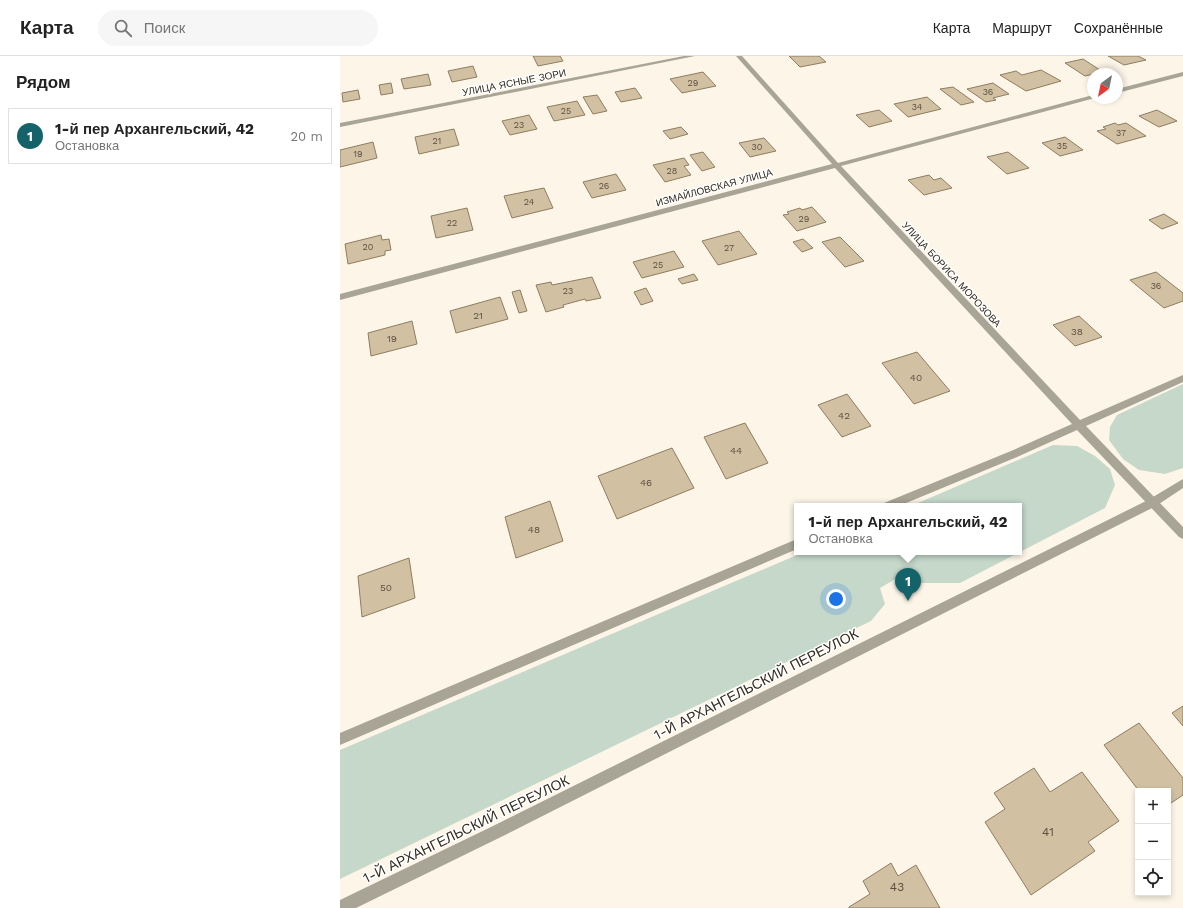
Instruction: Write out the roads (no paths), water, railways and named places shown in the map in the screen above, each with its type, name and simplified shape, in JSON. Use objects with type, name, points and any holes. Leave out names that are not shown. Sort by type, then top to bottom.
[{"type":"street","name":"УЛИЦА ЯСНЫЕ ЗОРИ","points":[[340,126],[692,56]]},
{"type":"street","name":"УЛИЦА БОРИСА МОРОЗОВА","points":[[739,56],[836,164],[1152,503],[1183,534]]},
{"type":"street","points":[[1123,89],[1183,74]]},
{"type":"street","name":"ИЗМАЙЛОВСКАЯ УЛИЦА","points":[[340,296],[1087,99]]},
{"type":"street","points":[[895,503],[1014,454],[1183,378]]},
{"type":"street","name":"1-Й АРХАНГЕЛЬСКИЙ ПЕРЕУЛОК","points":[[340,908],[1152,503],[1183,483]]},
{"type":"street","points":[[340,739],[794,545]]},
{"type":"place","name":"1-й пер Архангельский, 42","points":[[908,601]]}]
